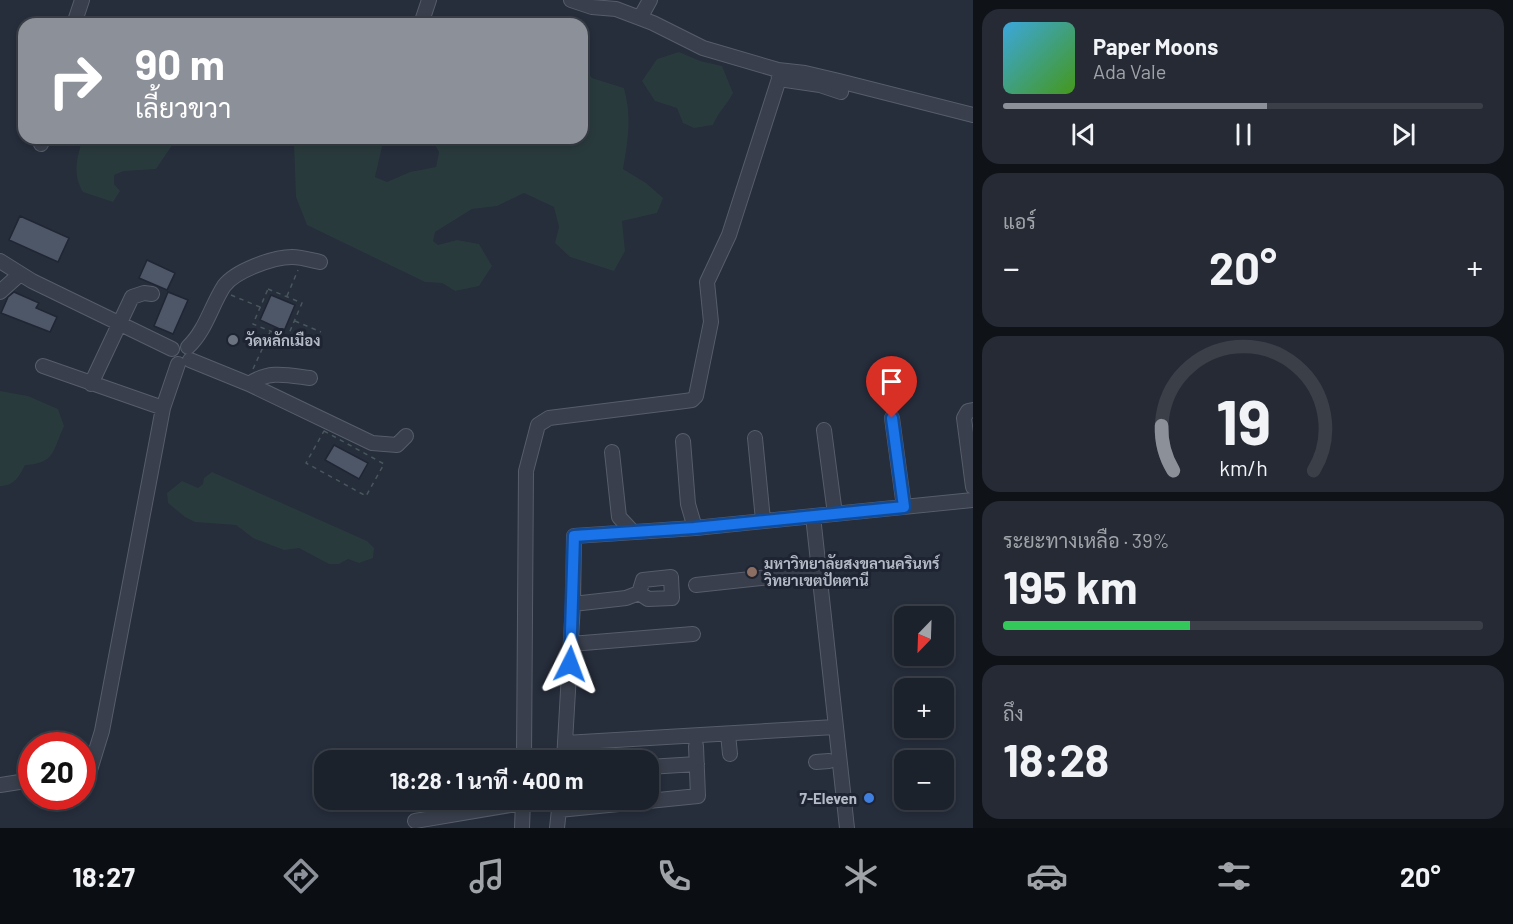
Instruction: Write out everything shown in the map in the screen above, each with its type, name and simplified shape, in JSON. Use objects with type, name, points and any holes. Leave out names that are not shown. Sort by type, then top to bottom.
[{"type":"street","points":[[76,18],[82,0]]},
{"type":"street","points":[[423,18],[429,0]]},
{"type":"street","points":[[571,0],[608,4],[703,48],[779,75],[841,92]]},
{"type":"street","points":[[640,18],[650,0]]},
{"type":"street","points":[[779,75],[828,78],[973,116]]},
{"type":"street","points":[[524,750],[526,471],[538,425],[549,418],[692,400],[696,396],[711,322],[707,282],[729,235],[779,75]]},
{"type":"street","points":[[96,745],[102,730],[163,408],[185,357],[198,338],[222,291],[235,275],[282,259],[320,262]]},
{"type":"street","points":[[0,261],[19,275],[172,349],[179,344],[185,357],[372,443],[397,445],[406,436]]},
{"type":"street","points":[[0,292],[19,275]]},
{"type":"street","points":[[91,384],[132,297],[144,293],[152,294]]},
{"type":"street","points":[[43,366],[163,408]]},
{"type":"street","points":[[248,384],[260,376],[273,373],[310,378]]},
{"type":"street","points":[[973,410],[968,411],[964,418],[973,487]]},
{"type":"street","points":[[892,418],[904,507]]},
{"type":"street","points":[[824,430],[835,514]]},
{"type":"street","points":[[754,438],[764,520]]},
{"type":"street","points":[[683,441],[688,504],[694,528]]},
{"type":"street","points":[[612,452],[619,517],[632,531]]},
{"type":"street","points":[[565,750],[573,604],[574,536],[694,528],[973,500]]},
{"type":"street","points":[[813,516],[812,572],[835,727],[830,761],[847,828]]},
{"type":"street","points":[[696,585],[812,572]]},
{"type":"street","points":[[573,604],[626,598],[639,593]]},
{"type":"street","points":[[571,644],[693,634]]},
{"type":"street","points":[[565,743],[835,727]]},
{"type":"street","points":[[728,734],[730,754]]},
{"type":"street","points":[[659,799],[699,796],[696,746]]},
{"type":"street","points":[[659,766],[697,764]]},
{"type":"street","points":[[0,785],[18,782]]},
{"type":"street","points":[[415,821],[474,810]]},
{"type":"street","points":[[522,828],[523,810]]},
{"type":"street","points":[[557,828],[559,810]]},
{"type":"path","points":[[286,297],[302,259]]},
{"type":"path","points":[[268,289],[286,297],[302,303],[287,338],[253,324],[268,289]]},
{"type":"path","points":[[222,291],[261,307]]},
{"type":"path","points":[[294,321],[321,332]]},
{"type":"path","points":[[248,384],[271,331]]},
{"type":"path","points":[[324,431],[384,464],[366,496],[306,464],[324,431]]},
{"type":"shaded area","points":[[679,52],[700,61],[722,66],[733,93],[713,125],[694,128],[683,123],[677,108],[655,101],[642,81],[657,59]]},
{"type":"shaded area","points":[[588,72],[592,78],[624,88],[629,119],[623,169],[646,183],[663,198],[657,213],[622,221],[625,251],[614,271],[570,257],[555,243],[559,227],[554,207],[524,193],[497,206],[472,209],[435,232],[433,241],[438,245],[457,240],[479,244],[492,266],[479,286],[455,291],[442,283],[425,282],[307,225],[296,197],[294,144],[383,144],[375,177],[387,182],[410,172],[436,167],[439,152],[434,144],[588,144]]},
{"type":"shaded area","points":[[81,144],[173,144],[156,169],[124,171],[114,175],[114,184],[120,191],[113,202],[83,192],[77,172]]},
{"type":"shaded area","points":[[0,391],[28,396],[58,409],[64,426],[55,449],[48,459],[25,465],[16,480],[0,486]]},
{"type":"shaded area","points":[[212,472],[367,541],[374,548],[373,558],[359,563],[348,559],[339,564],[329,564],[299,548],[284,550],[253,538],[236,525],[195,522],[168,503],[167,493],[182,481],[198,488],[203,484],[204,478]]},
{"type":"building","points":[[20,216],[69,238],[58,262],[9,240]]},
{"type":"building","points":[[147,260],[175,273],[167,290],[139,278]]},
{"type":"building","points":[[14,292],[39,303],[36,308],[57,317],[50,332],[1,313],[8,297]]},
{"type":"building","points":[[168,292],[188,300],[173,334],[154,326]]},
{"type":"building","points":[[271,295],[295,305],[284,331],[260,320]]},
{"type":"building","points":[[334,445],[368,463],[359,479],[325,460]]},
{"type":"place","name":"วัดหลักเมือง","points":[[233,340]]},
{"type":"place","name":"มหาวิทยาลัยสงขลานครินทร์ วิทยาเขตปัตตานี","points":[[752,572]]},
{"type":"place","name":"7-Eleven","points":[[869,798]]},
{"type":"route","points":[[570,664],[574,536],[694,528],[904,507],[892,418]]}]
